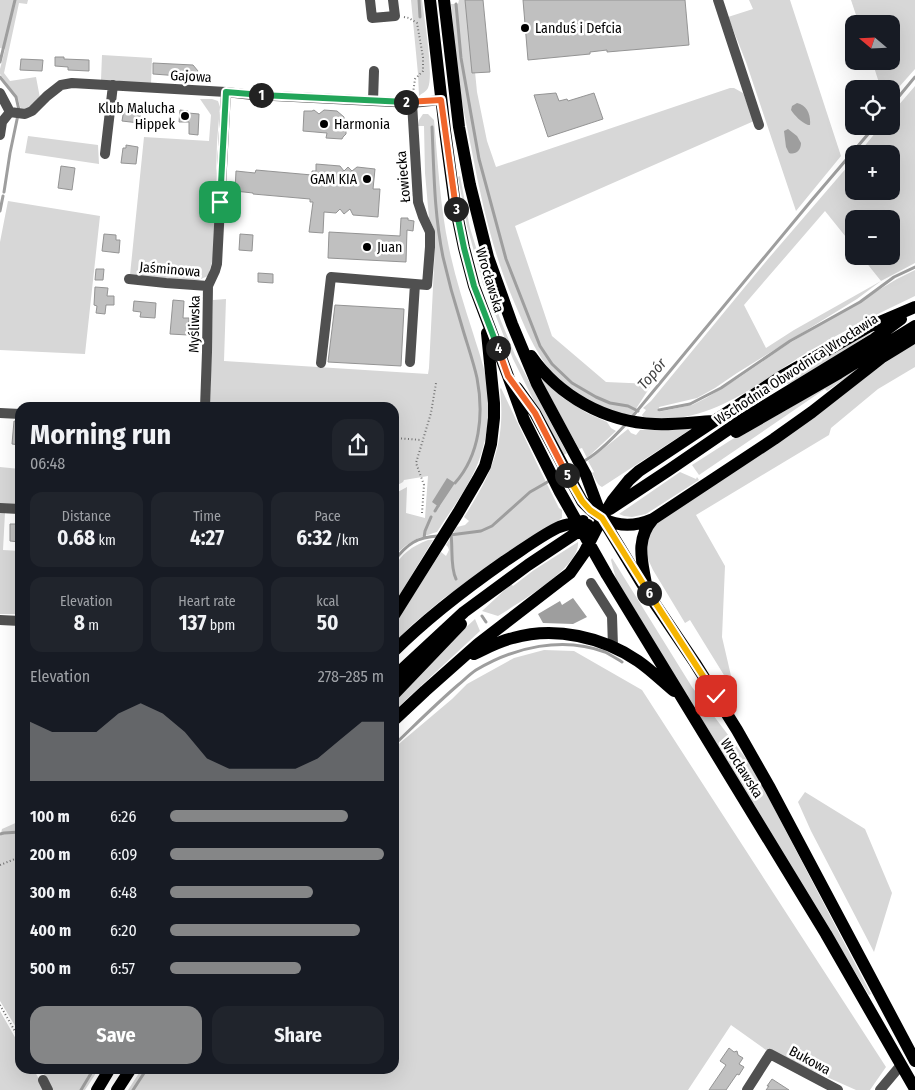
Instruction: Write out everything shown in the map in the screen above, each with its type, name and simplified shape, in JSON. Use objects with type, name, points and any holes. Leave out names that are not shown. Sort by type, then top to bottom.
[{"type":"main road","name":"Wrocławska","points":[[430,0],[455,204],[464,248],[474,286],[524,420],[546,466],[589,543],[681,698],[826,934],[915,1089]]},
{"type":"main road","name":"Wrocławska","points":[[444,0],[459,127],[470,185],[488,257],[537,384],[586,475],[602,518],[732,722],[770,788],[915,1061]]},
{"type":"main road","points":[[399,715],[459,660],[570,572],[577,564],[613,500],[639,471],[782,376],[826,350],[868,327],[915,308]]},
{"type":"main road","name":"Wschodnia Obwodnica Wrocławia","points":[[399,672],[464,612],[528,565],[745,418],[874,338],[915,308]]},
{"type":"main road","points":[[399,608],[478,479],[491,444],[494,403],[486,318]]},
{"type":"main road","name":"Wschodnia Obwodnica Wrocławia","points":[[693,454],[758,421],[915,326]]},
{"type":"main road","points":[[508,376],[535,413],[582,501],[590,510],[602,518],[624,525],[643,523],[653,519],[774,439],[881,358],[915,337]]},
{"type":"main road","points":[[518,338],[540,369],[559,386],[586,406],[604,414],[635,423],[657,424],[715,420]]},
{"type":"main road","points":[[399,646],[436,612],[472,584],[545,535],[558,527],[602,518]]},
{"type":"main road","points":[[648,592],[640,551],[645,530],[653,519]]},
{"type":"main road","name":"Wschodnia Obwodnica Wrocławia","points":[[399,689],[491,593]]},
{"type":"main road","points":[[459,660],[514,637],[532,634],[568,634],[613,647],[639,662],[681,698]]},
{"type":"main road","points":[[96,1090],[106,1074]]},
{"type":"main road","points":[[117,1090],[127,1074]]},
{"type":"street","points":[[370,0],[372,18],[395,16],[393,0]]},
{"type":"street","points":[[718,0],[759,125]]},
{"type":"street","points":[[373,101],[374,71]]},
{"type":"street","name":"Gajowa","points":[[0,136],[1,122],[15,113],[24,114],[32,111],[46,96],[61,85],[72,83],[412,103],[441,100]]},
{"type":"street","points":[[105,154],[113,85]]},
{"type":"street","points":[[0,92],[15,113]]},
{"type":"street","name":"Myśliwska","points":[[205,402],[208,286],[217,264],[226,92]]},
{"type":"street","name":"Łowiecka","points":[[412,103],[418,202],[430,232],[427,285],[415,284]]},
{"type":"street","points":[[322,363],[330,277],[415,284],[410,362]]},
{"type":"street","name":"Jaśminowa","points":[[129,279],[166,284],[208,286]]},
{"type":"street","points":[[0,413],[15,414]]},
{"type":"street","points":[[0,508],[15,509]]},
{"type":"street","points":[[591,583],[612,616],[613,647]]},
{"type":"street","points":[[0,620],[15,621]]},
{"type":"street","name":"Bukowa","points":[[747,1090],[770,1054],[838,1090]]},
{"type":"street","points":[[880,1090],[901,1065]]},
{"type":"street","points":[[43,1080],[48,1090]]},
{"type":"path","points":[[395,16],[409,18],[418,23],[423,56],[423,71],[415,79],[412,103]]},
{"type":"path","points":[[422,513],[424,485],[416,463],[431,413],[436,383]]},
{"type":"path","points":[[399,438],[422,440]]},
{"type":"path","points":[[0,865],[15,859]]},
{"type":"path","points":[[0,1005],[15,1031]]},
{"type":"shaded area","points":[[0,0],[28,0],[27,4],[19,3],[4,73],[10,81],[36,77],[40,98],[29,109],[21,110],[18,99],[0,74],[5,49],[0,48]]},
{"type":"shaded area","points":[[411,0],[422,0],[430,71],[428,88],[419,96],[418,74]]},
{"type":"shaded area","points":[[459,0],[468,0],[477,92],[487,141],[496,167],[730,88],[743,93],[754,121],[515,226],[552,336],[606,382],[652,384],[632,415],[608,410],[584,399],[554,374],[534,345],[510,293],[487,219],[461,94],[456,64],[451,4],[458,4]]},
{"type":"shaded area","points":[[749,0],[790,0],[841,156],[796,211],[746,62],[728,17],[753,9]]},
{"type":"shaded area","points":[[851,0],[915,0],[915,69],[900,86],[900,80],[878,80],[875,70],[900,70],[900,15],[856,15]]},
{"type":"shaded area","points":[[102,55],[152,58],[151,84],[101,80]]},
{"type":"shaded area","points":[[915,86],[915,263],[881,281],[857,299],[715,388],[697,398],[659,407],[658,412],[692,405],[706,398],[788,344],[915,270],[915,296],[811,350],[760,384],[724,404],[686,417],[648,419],[643,417],[642,415],[646,410],[643,408],[651,401],[768,259],[845,169],[845,200],[900,200],[900,145],[865,145],[874,135],[900,135],[900,104]],"holes":[[[845,210],[900,210],[900,265],[868,265],[881,281],[766,348],[744,305],[825,211],[845,236]]]},
{"type":"shaded area","points":[[200,99],[218,101],[220,107],[217,142],[214,255],[208,276],[196,281],[130,275],[144,137],[209,141],[211,115]]},
{"type":"shaded area","points":[[797,103],[808,111],[810,125],[801,121],[791,110],[792,106]]},
{"type":"shaded area","points":[[423,114],[428,114],[434,120],[443,216],[451,259],[486,376],[489,411],[486,434],[480,456],[474,472],[459,499],[437,532],[413,541],[399,552],[399,491],[407,487],[406,513],[425,518],[428,476],[404,480],[399,484],[399,402],[210,402],[213,300],[226,299],[224,361],[428,374],[435,247],[434,229],[429,218],[425,173],[424,126],[418,126]]},
{"type":"shaded area","points":[[788,129],[797,136],[801,143],[797,152],[789,153],[786,147],[784,131]]},
{"type":"shaded area","points":[[28,136],[98,145],[99,164],[25,153]]},
{"type":"shaded area","points":[[460,176],[470,228],[501,321],[515,355],[567,453],[564,455],[513,359],[483,284],[467,226],[458,177]]},
{"type":"shaded area","points":[[8,201],[100,216],[85,354],[0,350],[0,242]]},
{"type":"shaded area","points":[[872,332],[794,383],[787,384],[786,381],[817,362]]},
{"type":"shaded area","points":[[915,342],[915,367],[878,389],[831,428],[829,435],[696,515],[725,566],[722,637],[735,693],[690,620],[685,623],[653,570],[647,557],[646,547],[650,529],[661,519]]},
{"type":"shaded area","points":[[884,352],[827,391],[825,389],[699,475],[692,465],[731,440],[783,412]]},
{"type":"shaded area","points":[[539,373],[563,398],[587,413],[607,422],[616,431],[587,458],[582,448],[579,449]]},
{"type":"shaded area","points":[[500,389],[559,508],[562,510],[562,518],[444,598],[399,638],[399,617],[441,552],[446,556],[449,550],[446,545],[457,527],[465,525],[469,521],[464,517],[489,472],[499,441],[501,425]]},
{"type":"shaded area","points":[[628,429],[636,435],[640,430],[691,429],[602,487],[596,481],[588,461]]},
{"type":"shaded area","points":[[0,467],[15,468],[15,514],[5,513],[3,550],[15,551],[15,614],[0,614]]},
{"type":"shaded area","points":[[680,472],[696,479],[697,477],[699,480],[646,514],[632,517],[619,514]]},
{"type":"shaded area","points":[[447,478],[455,483],[439,507],[432,502]]},
{"type":"shaded area","points":[[433,540],[399,596],[399,561],[417,545]]},
{"type":"shaded area","points":[[578,542],[576,552],[570,562],[547,584],[498,616],[482,611],[511,584],[513,586]]},
{"type":"shaded area","points":[[612,558],[692,687],[753,768],[871,994],[869,995],[616,579]]},
{"type":"shaded area","points":[[573,598],[587,617],[573,624],[543,623],[538,614],[560,601],[562,605]]},
{"type":"shaded area","points":[[475,619],[480,631],[399,706],[399,695],[438,653]]},
{"type":"shaded area","points":[[544,650],[574,651],[642,690],[886,1067],[870,1090],[856,1090],[766,1050],[731,1025],[688,1090],[128,1090],[138,1074],[399,1074],[399,744],[467,684],[514,658]]},
{"type":"shaded area","points":[[805,792],[865,829],[892,893],[874,952],[811,831],[798,802]]},
{"type":"shaded area","points":[[15,823],[15,1026],[0,1001],[0,837],[2,829]]},
{"type":"shaded area","points":[[0,1011],[15,1037],[15,1074],[36,1074],[45,1090],[0,1090]]},
{"type":"shaded area","points":[[44,1074],[95,1074],[85,1090],[52,1090]]},
{"type":"building","points":[[465,0],[483,0],[490,72],[472,73]]},
{"type":"building","points":[[523,0],[685,0],[689,45],[607,52],[607,50],[590,52],[590,54],[528,60]]},
{"type":"building","points":[[55,57],[89,60],[89,71],[68,70],[68,67],[55,66]]},
{"type":"building","points":[[21,59],[43,60],[42,71],[20,70]]},
{"type":"building","points":[[153,63],[193,65],[198,71],[193,77],[153,74]]},
{"type":"building","points":[[556,93],[559,101],[567,99],[568,101],[594,93],[603,119],[548,137],[534,95]]},
{"type":"building","points":[[124,109],[141,111],[139,123],[122,121]]},
{"type":"building","points":[[180,110],[199,114],[198,135],[189,134],[189,122],[179,122]]},
{"type":"building","name":"Harmonia","points":[[314,110],[319,114],[324,110],[337,111],[344,117],[344,121],[346,121],[346,134],[342,139],[326,138],[327,133],[303,131],[304,111]]},
{"type":"building","points":[[126,145],[138,147],[136,164],[121,163],[123,148],[126,148]]},
{"type":"building","points":[[316,164],[340,166],[344,171],[348,167],[352,171],[357,167],[375,169],[373,189],[380,189],[378,217],[353,215],[350,209],[344,214],[340,209],[336,213],[324,212],[323,233],[309,232],[313,202],[310,202],[310,199],[235,191],[236,171],[255,173],[256,170],[312,175],[312,171],[316,171]]},
{"type":"building","points":[[61,166],[75,168],[72,190],[58,188]]},
{"type":"building","name":"Juan","points":[[401,218],[408,218],[408,220],[414,221],[413,231],[407,230],[406,262],[328,258],[329,232],[400,236]]},
{"type":"building","points":[[104,234],[116,235],[116,240],[120,240],[119,253],[102,251]]},
{"type":"building","points":[[240,234],[253,235],[252,251],[239,250]]},
{"type":"building","points":[[96,269],[104,269],[103,280],[95,280]]},
{"type":"building","points":[[258,273],[273,274],[273,283],[258,282]]},
{"type":"building","points":[[95,287],[108,288],[107,296],[114,296],[114,305],[106,305],[105,314],[96,313],[97,306],[94,305]]},
{"type":"building","points":[[173,300],[184,301],[183,318],[189,318],[188,335],[170,334]]},
{"type":"building","points":[[134,301],[156,303],[155,318],[140,317],[141,312],[133,311]]},
{"type":"building","points":[[335,305],[404,309],[401,366],[328,362]]},
{"type":"building","points":[[14,421],[15,444],[12,444]]},
{"type":"building","points":[[10,524],[15,524],[15,542],[10,541]]},
{"type":"building","points":[[729,1048],[734,1052],[737,1051],[738,1055],[743,1058],[739,1064],[744,1067],[726,1090],[709,1090],[726,1065],[720,1061]]},
{"type":"building","points":[[772,1079],[789,1090],[766,1090]]},
{"type":"waterway","points":[[0,62],[15,0]]},
{"type":"waterway","points":[[419,0],[420,17]]},
{"type":"waterway","points":[[456,4],[461,58],[479,159],[506,259],[540,346],[552,364],[572,383],[610,403],[628,406],[638,411]]},
{"type":"waterway","points":[[0,77],[16,97],[19,110],[4,192]]},
{"type":"waterway","name":"Topór","points":[[900,95],[915,77]]},
{"type":"waterway","points":[[432,127],[435,192],[440,241],[451,290],[477,378],[480,406],[480,420],[475,447],[470,460],[455,483]]},
{"type":"waterway","name":"Topór","points":[[632,417],[867,135]]},
{"type":"waterway","points":[[0,211],[3,196]]},
{"type":"waterway","points":[[659,410],[690,404],[721,388],[790,341],[860,302],[894,277],[915,267]]},
{"type":"waterway","name":"Topór","points":[[582,462],[600,450],[626,424]]},
{"type":"waterway","name":"Topór","points":[[450,535],[481,531],[492,526],[530,492],[551,480]]},
{"type":"waterway","points":[[435,511],[438,506]]},
{"type":"waterway","points":[[424,538],[431,517]]},
{"type":"waterway","points":[[451,535],[452,563],[456,579]]},
{"type":"waterway","name":"Topór","points":[[399,555],[413,542],[438,536]]},
{"type":"waterway","points":[[482,616],[486,622]]},
{"type":"waterway","points":[[399,740],[472,673],[506,655],[539,646],[572,645],[589,647],[605,652],[622,662]]},
{"type":"waterway","name":"Topór","points":[[0,834],[15,832]]},
{"type":"waterway","points":[[81,1090],[91,1074]]},
{"type":"waterway","points":[[133,1090],[143,1074]]},
{"type":"place","name":"Landuś i Defcia","points":[[525,28]]},
{"type":"place","name":"Klub Malucha Hippek","points":[[185,116]]},
{"type":"place","name":"Harmonia","points":[[324,124]]},
{"type":"place","name":"GAM KIA","points":[[367,179]]},
{"type":"place","name":"Juan","points":[[367,247]]},
{"type":"route","points":[[220,202],[226,92],[412,103],[441,100],[455,204],[464,248],[474,286],[508,376],[535,413],[582,501],[590,510],[602,518],[716,696]]}]
